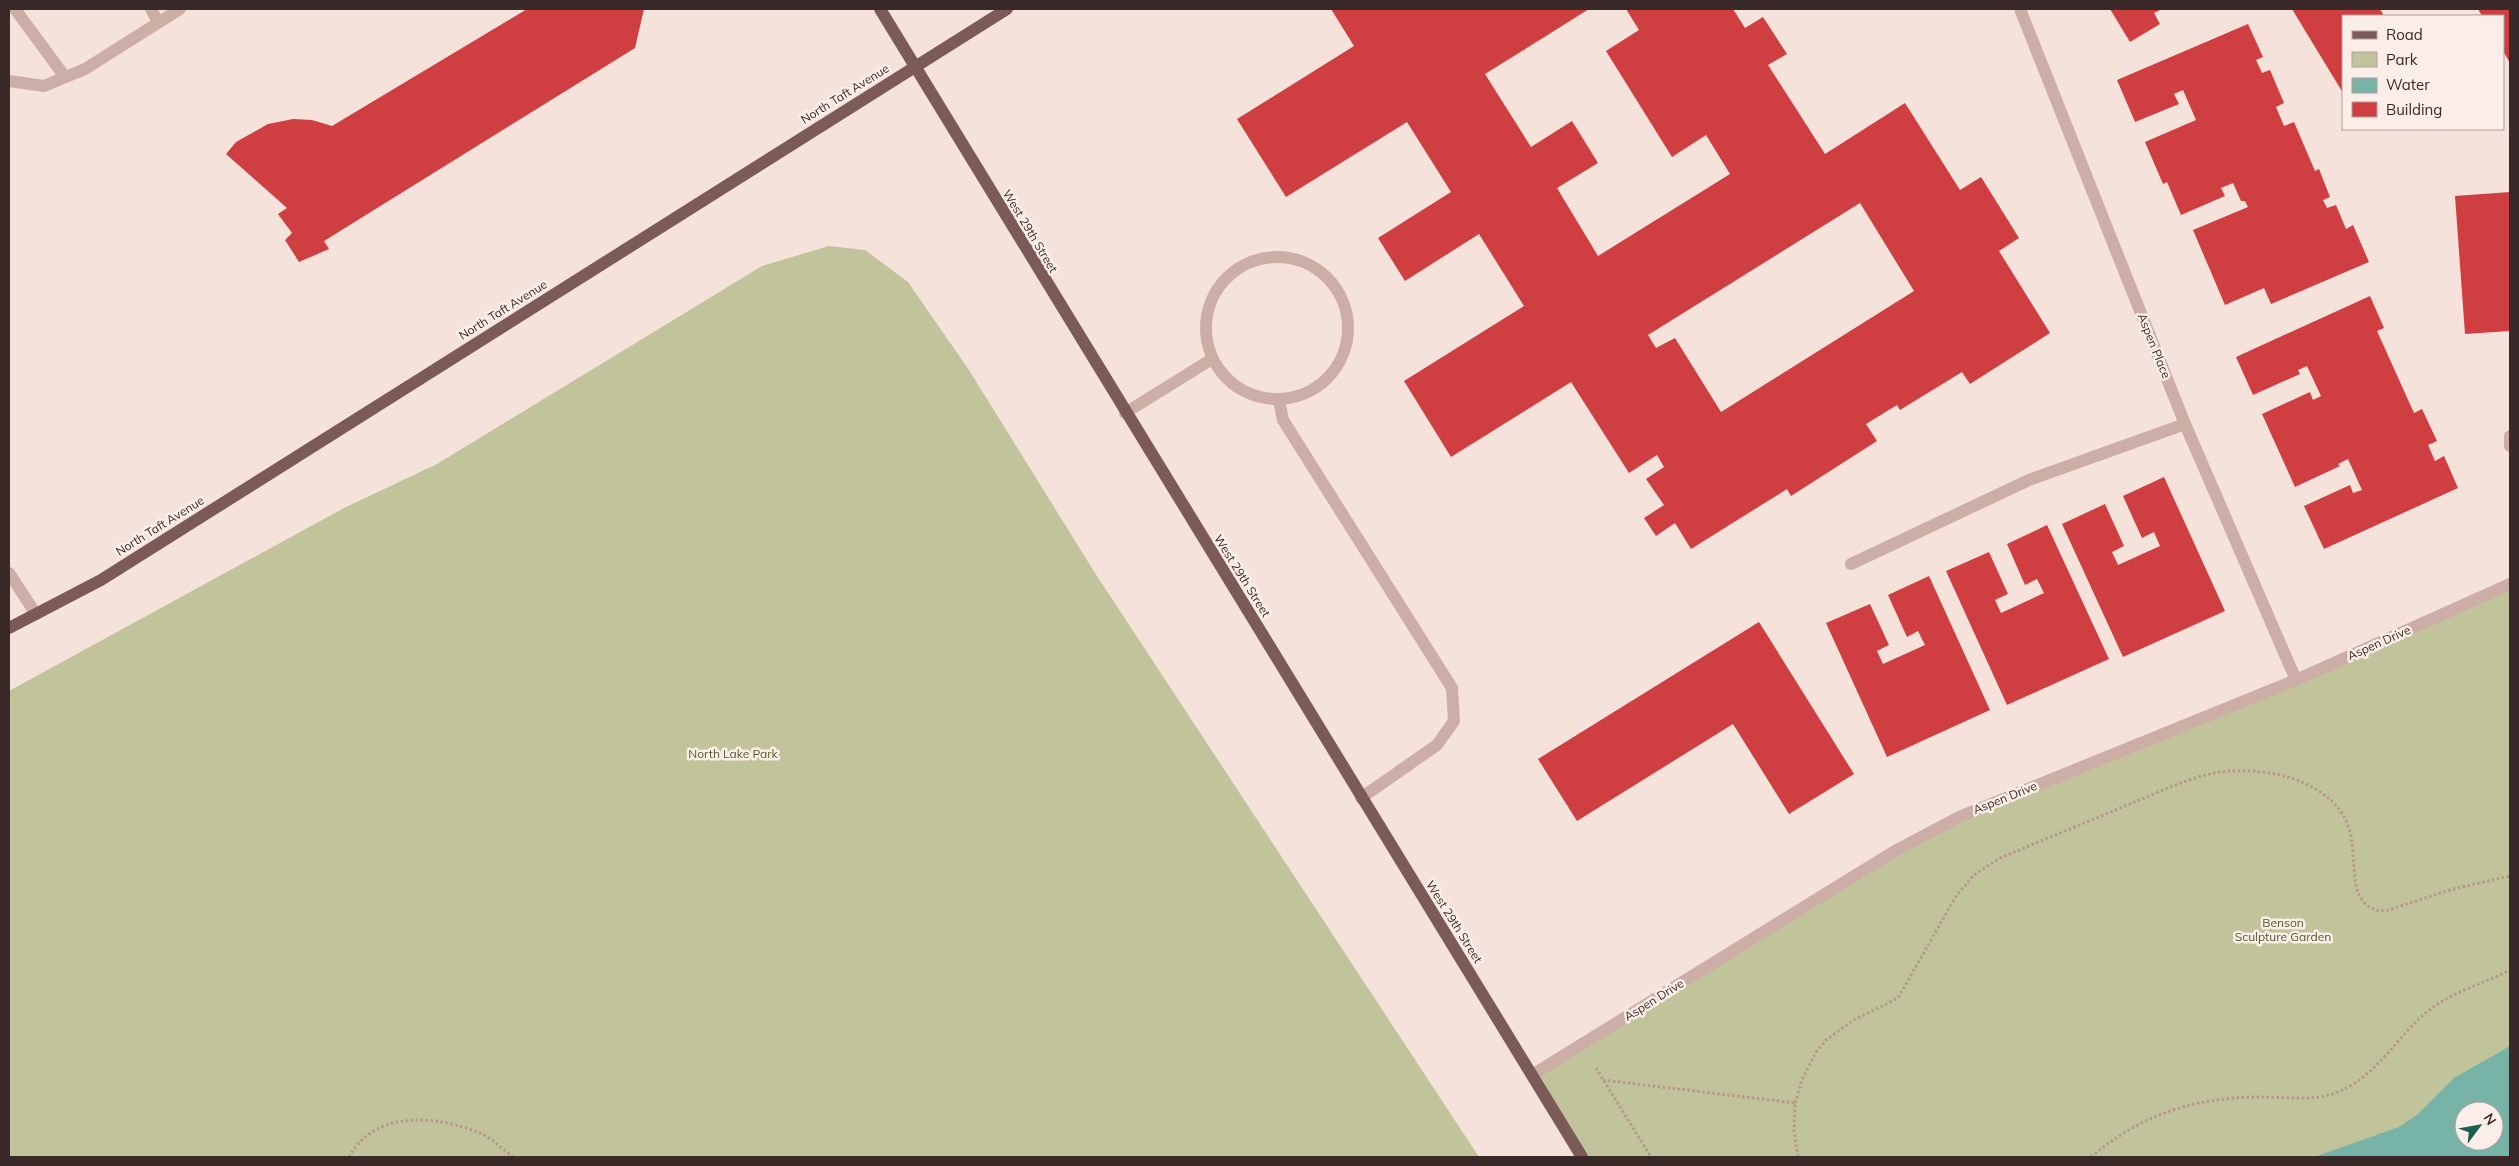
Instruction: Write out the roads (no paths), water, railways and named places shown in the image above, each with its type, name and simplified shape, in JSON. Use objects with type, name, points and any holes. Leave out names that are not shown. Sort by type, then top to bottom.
[{"type":"main road","name":"West 29th Street","points":[[880,9],[1125,413],[1582,1157]]},
{"type":"main road","name":"North Taft Avenue","points":[[9,628],[101,580],[1007,9]]},
{"type":"street","points":[[15,9],[64,77]]},
{"type":"street","points":[[151,9],[158,22]]},
{"type":"street","points":[[9,81],[44,86],[85,69],[180,9]]},
{"type":"street","name":"Aspen Place","points":[[2020,9],[2186,424],[2296,680]]},
{"type":"street","points":[[1275,256],[1296,258],[1314,267],[1330,280],[1342,297],[1348,317],[1346,347],[1343,357],[1332,374],[1317,388],[1298,397],[1278,400],[1258,398],[1239,389],[1224,376],[1212,359],[1206,340],[1205,319],[1211,300],[1221,282],[1236,269],[1255,260],[1275,256]]},
{"type":"street","points":[[1125,413],[1212,359]]},
{"type":"street","points":[[1278,400],[1283,420],[1452,688],[1454,721],[1436,745],[1362,798]]},
{"type":"street","points":[[1851,564],[2029,480],[2186,424]]},
{"type":"street","points":[[2510,436],[2510,446]]},
{"type":"street","points":[[9,573],[36,614]]},
{"type":"street","name":"Aspen Drive","points":[[1532,1075],[1893,852],[1958,817],[2296,680],[2510,584]]},
{"type":"water","points":[[2510,1046],[2510,1157],[2314,1157],[2399,1127],[2418,1114],[2454,1078]]},
{"type":"park label","name":"North Lake Park","points":[[733,754]]},
{"type":"park label","name":"Benson Sculpture Garden","points":[[2283,930]]}]
